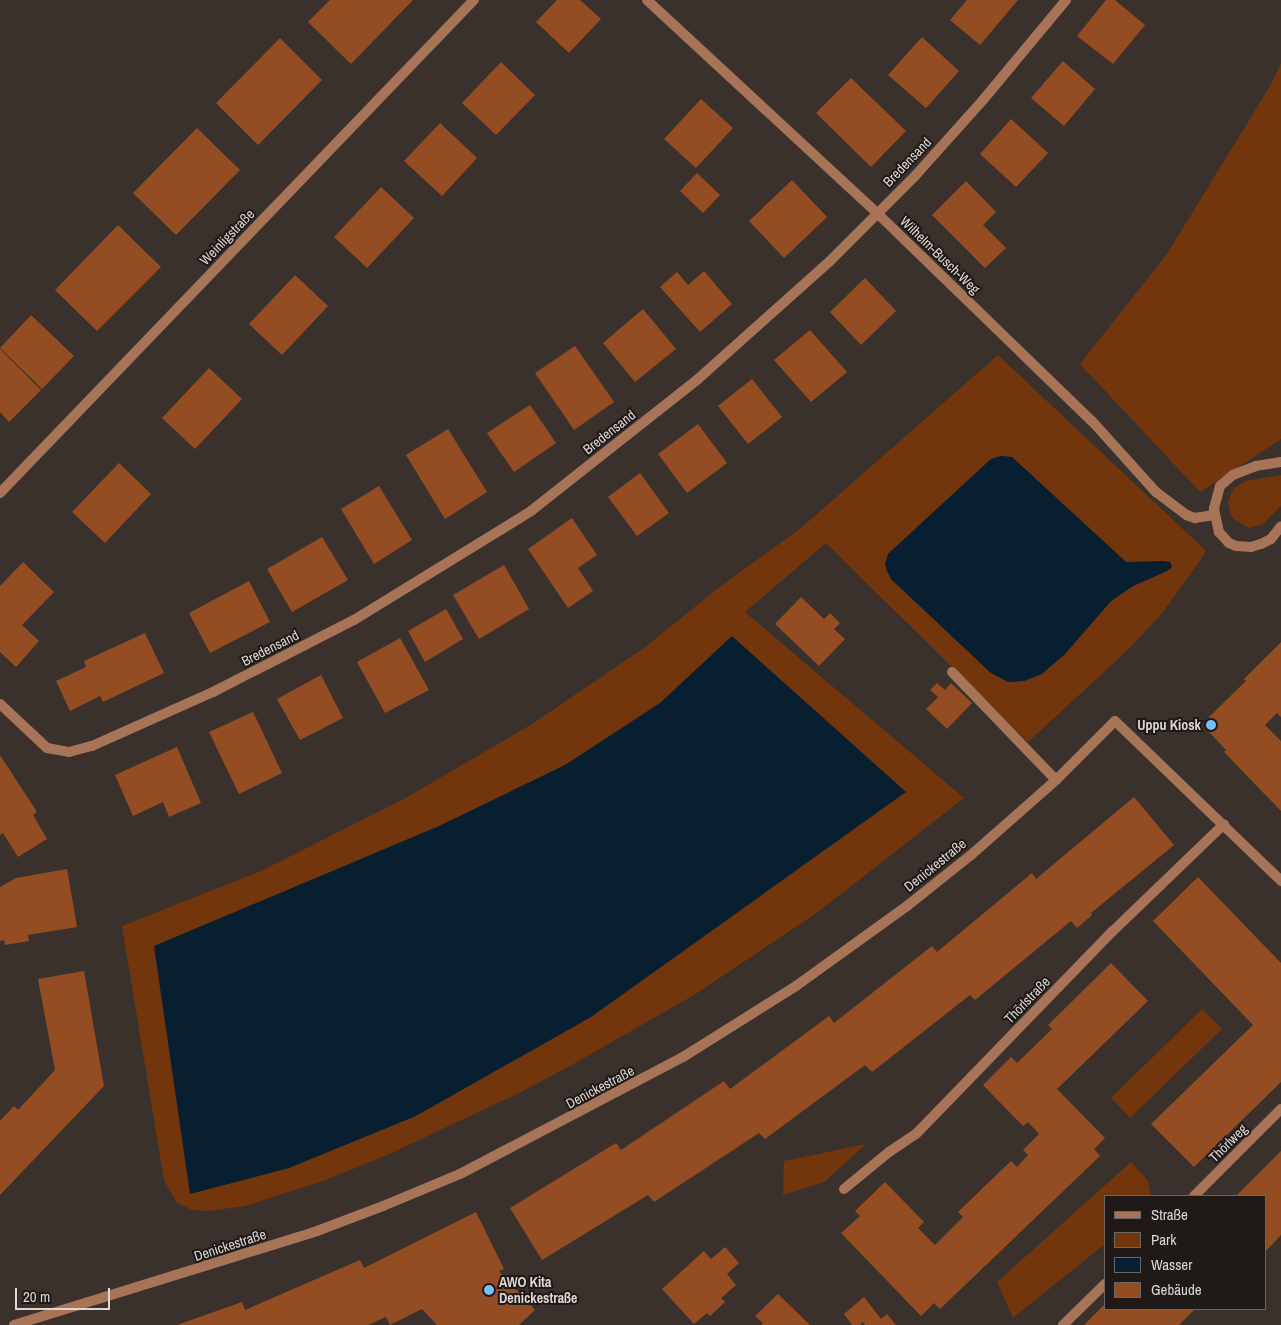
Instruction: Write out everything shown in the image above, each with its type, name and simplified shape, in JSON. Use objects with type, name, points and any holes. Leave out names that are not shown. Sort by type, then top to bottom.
[{"type":"street","name":"Weinligstraße","points":[[0,493],[474,0]]},
{"type":"street","name":"Wilhelm-Busch-Weg","points":[[647,0],[878,213],[1092,421],[1156,492],[1187,515],[1195,518],[1214,515]]},
{"type":"street","name":"Bredensand","points":[[0,704],[48,748],[69,752],[92,746],[213,692],[354,620],[531,511],[698,379],[828,262],[915,176],[983,100],[1066,0]]},
{"type":"street","points":[[1281,462],[1240,471],[1226,480],[1217,494],[1214,515],[1223,538],[1229,543],[1243,548],[1251,548],[1271,539],[1281,526]]},
{"type":"street","points":[[952,672],[1056,780]]},
{"type":"street","name":"Denickestraße","points":[[14,1325],[317,1231],[460,1174],[561,1123],[683,1057],[796,986],[906,906],[971,854],[1056,780],[1115,721],[1224,824]]},
{"type":"street","points":[[1224,824],[1281,880]]},
{"type":"street","name":"Thörlstraße","points":[[844,1189],[889,1152],[916,1134],[1113,931],[1224,824]]},
{"type":"street","name":"Thörlweg","points":[[1195,1195],[1281,1109]]},
{"type":"street","points":[[1064,1325],[1104,1285]]},
{"type":"green space","points":[[1281,63],[1281,439],[1200,492],[1080,364],[1167,254],[1270,86]]},
{"type":"green space","points":[[998,355],[1205,550],[1204,555],[1163,612],[1130,648],[1028,742],[826,543],[745,612],[964,798],[818,912],[694,995],[519,1093],[385,1156],[323,1181],[245,1206],[209,1211],[192,1210],[177,1203],[164,1180],[122,926],[261,871],[404,799],[532,724],[644,648],[717,589],[801,528]],"holes":[[[1001,456],[1012,457],[1127,563],[1170,562],[1167,571],[1133,586],[1111,601],[1065,654],[1042,673],[991,673],[891,579],[886,571],[888,554],[991,459]]]},
{"type":"green space","points":[[1281,475],[1281,506],[1263,524],[1249,528],[1235,520],[1231,515],[1228,502],[1233,489],[1245,481]]},
{"type":"green space","points":[[1202,1009],[1222,1029],[1130,1118],[1111,1098]]},
{"type":"green space","points":[[866,1144],[824,1182],[783,1195],[784,1161]]},
{"type":"green space","points":[[1131,1162],[1148,1181],[1151,1195],[1104,1195],[1104,1245],[1013,1318],[997,1282]]},
{"type":"water","points":[[1001,456],[1012,457],[1126,562],[1162,561],[1170,562],[1172,567],[1133,586],[1111,601],[1065,654],[1042,674],[1024,681],[1008,682],[991,673],[891,579],[885,565],[888,554],[991,459]]},
{"type":"water","points":[[732,636],[906,792],[591,1017],[416,1116],[289,1168],[190,1194],[154,946],[439,826],[565,765],[660,703]]},
{"type":"building","points":[[330,0],[413,0],[351,64],[308,22]]},
{"type":"building","points":[[557,0],[580,0],[601,19],[569,53],[536,22]]},
{"type":"building","points":[[967,0],[1018,0],[980,45],[950,20]]},
{"type":"building","points":[[1106,0],[1115,0],[1145,25],[1113,64],[1077,36]]},
{"type":"building","points":[[922,37],[959,71],[926,108],[888,75]]},
{"type":"building","points":[[280,38],[322,80],[258,145],[216,103]]},
{"type":"building","points":[[1063,61],[1095,89],[1064,126],[1031,98]]},
{"type":"building","points":[[501,62],[535,95],[496,135],[462,103]]},
{"type":"building","points":[[851,78],[906,131],[871,167],[816,113]]},
{"type":"building","points":[[701,99],[733,128],[696,168],[664,139]]},
{"type":"building","points":[[1011,119],[1048,153],[1016,187],[980,154]]},
{"type":"building","points":[[440,123],[477,158],[442,196],[404,161]]},
{"type":"building","points":[[197,128],[240,170],[176,235],[133,193]]},
{"type":"building","points":[[697,173],[720,195],[703,213],[680,191]]},
{"type":"building","points":[[792,180],[827,217],[784,258],[749,221]]},
{"type":"building","points":[[966,181],[996,212],[983,225],[1006,248],[985,268],[932,215]]},
{"type":"building","points":[[381,187],[414,218],[367,268],[334,237]]},
{"type":"building","points":[[118,225],[161,267],[97,331],[55,290]]},
{"type":"building","points":[[704,271],[732,304],[700,332],[660,287],[677,272],[688,285]]},
{"type":"building","points":[[295,275],[328,306],[282,355],[249,324]]},
{"type":"building","points":[[865,278],[896,311],[861,345],[830,312]]},
{"type":"building","points":[[643,309],[676,349],[635,382],[603,343]]},
{"type":"building","points":[[31,315],[74,356],[42,389],[0,348]]},
{"type":"building","points":[[810,330],[847,372],[811,402],[774,360]]},
{"type":"building","points":[[575,346],[614,402],[574,430],[535,373]]},
{"type":"building","points":[[0,349],[41,390],[9,422],[0,412]]},
{"type":"building","points":[[209,368],[242,399],[195,449],[162,418]]},
{"type":"building","points":[[752,379],[782,417],[748,444],[718,406]]},
{"type":"building","points":[[530,405],[556,443],[514,472],[487,433]]},
{"type":"building","points":[[698,424],[727,463],[687,493],[658,454]]},
{"type":"building","points":[[448,429],[487,492],[445,519],[406,455]]},
{"type":"building","points":[[119,463],[151,494],[105,543],[72,512]]},
{"type":"building","points":[[640,473],[669,513],[637,536],[608,497]]},
{"type":"building","points":[[379,486],[412,540],[374,564],[341,509]]},
{"type":"building","points":[[572,518],[597,555],[578,568],[593,591],[568,608],[528,549]]},
{"type":"building","points":[[322,537],[348,580],[292,612],[267,569]]},
{"type":"building","points":[[23,562],[54,592],[22,625],[39,641],[16,667],[0,652],[0,586]]},
{"type":"building","points":[[504,565],[529,609],[479,639],[453,595]]},
{"type":"building","points":[[249,581],[270,622],[210,653],[189,613]]},
{"type":"building","points":[[801,597],[824,619],[830,613],[840,623],[834,629],[845,639],[819,666],[775,624]]},
{"type":"building","points":[[446,609],[463,639],[425,662],[408,631]]},
{"type":"building","points":[[145,633],[164,673],[103,702],[100,696],[70,711],[56,681],[86,667],[84,661]]},
{"type":"building","points":[[400,638],[429,690],[385,713],[357,662]]},
{"type":"building","points":[[1281,642],[1281,717],[1277,713],[1265,725],[1281,741],[1281,811],[1224,752],[1226,750],[1209,732],[1209,717],[1246,681],[1244,679]]},
{"type":"building","points":[[321,675],[343,718],[300,740],[277,699]]},
{"type":"building","points":[[937,683],[945,690],[951,683],[972,703],[947,729],[926,709],[938,697],[930,690]]},
{"type":"building","points":[[253,712],[282,773],[239,794],[209,732]]},
{"type":"building","points":[[177,747],[201,803],[169,817],[163,802],[133,816],[115,775]]},
{"type":"building","points":[[0,755],[37,812],[33,815],[47,839],[18,857],[3,833],[0,835]]},
{"type":"building","points":[[1134,797],[1174,845],[1091,913],[1092,915],[1077,928],[1071,921],[975,1000],[970,995],[872,1072],[865,1065],[765,1139],[759,1133],[654,1202],[648,1195],[542,1260],[510,1208],[616,1143],[621,1150],[724,1081],[730,1089],[829,1016],[834,1023],[932,946],[937,952],[1032,873],[1036,879]]},
{"type":"building","points":[[67,869],[77,927],[28,935],[29,941],[5,945],[4,940],[0,941],[0,887],[16,878]]},
{"type":"building","points":[[1198,877],[1281,963],[1281,1082],[1194,1167],[1151,1124],[1253,1025],[1153,921]]},
{"type":"building","points":[[1111,963],[1148,1001],[1057,1089],[1105,1138],[1094,1149],[1100,1156],[940,1309],[934,1303],[921,1316],[841,1233],[860,1216],[855,1211],[885,1182],[924,1222],[918,1228],[935,1245],[963,1217],[958,1212],[1011,1161],[1017,1167],[1028,1155],[1023,1150],[1039,1134],[1028,1122],[1023,1126],[983,1085],[1011,1057],[1017,1063],[1052,1029],[1048,1025]]},
{"type":"building","points":[[84,971],[104,1086],[0,1195],[0,1121],[14,1106],[18,1110],[55,1070],[38,979]]},
{"type":"building","points":[[1281,1151],[1281,1235],[1266,1251],[1266,1195],[1237,1195]]},
{"type":"building","points":[[476,1212],[504,1269],[499,1271],[535,1310],[519,1325],[437,1325],[422,1309],[390,1325],[386,1317],[368,1325],[177,1325],[242,1302],[245,1310],[360,1260],[364,1268]]},
{"type":"building","points":[[725,1247],[739,1263],[727,1274],[736,1285],[721,1298],[725,1302],[710,1316],[707,1313],[694,1324],[662,1289],[704,1251],[711,1259]]},
{"type":"building","points":[[778,1294],[810,1325],[761,1325],[763,1323],[755,1316]]},
{"type":"building","points":[[864,1297],[881,1319],[887,1314],[896,1325],[865,1325],[863,1322],[860,1325],[852,1325],[844,1314]]},
{"type":"building","points":[[1104,1305],[1104,1310],[1194,1310],[1179,1325],[1084,1325]]},
{"type":"place","name":"Uppu Kiosk","points":[[1211,725]]},
{"type":"place","name":"AWO Kita Denickestraße","points":[[489,1290]]}]
